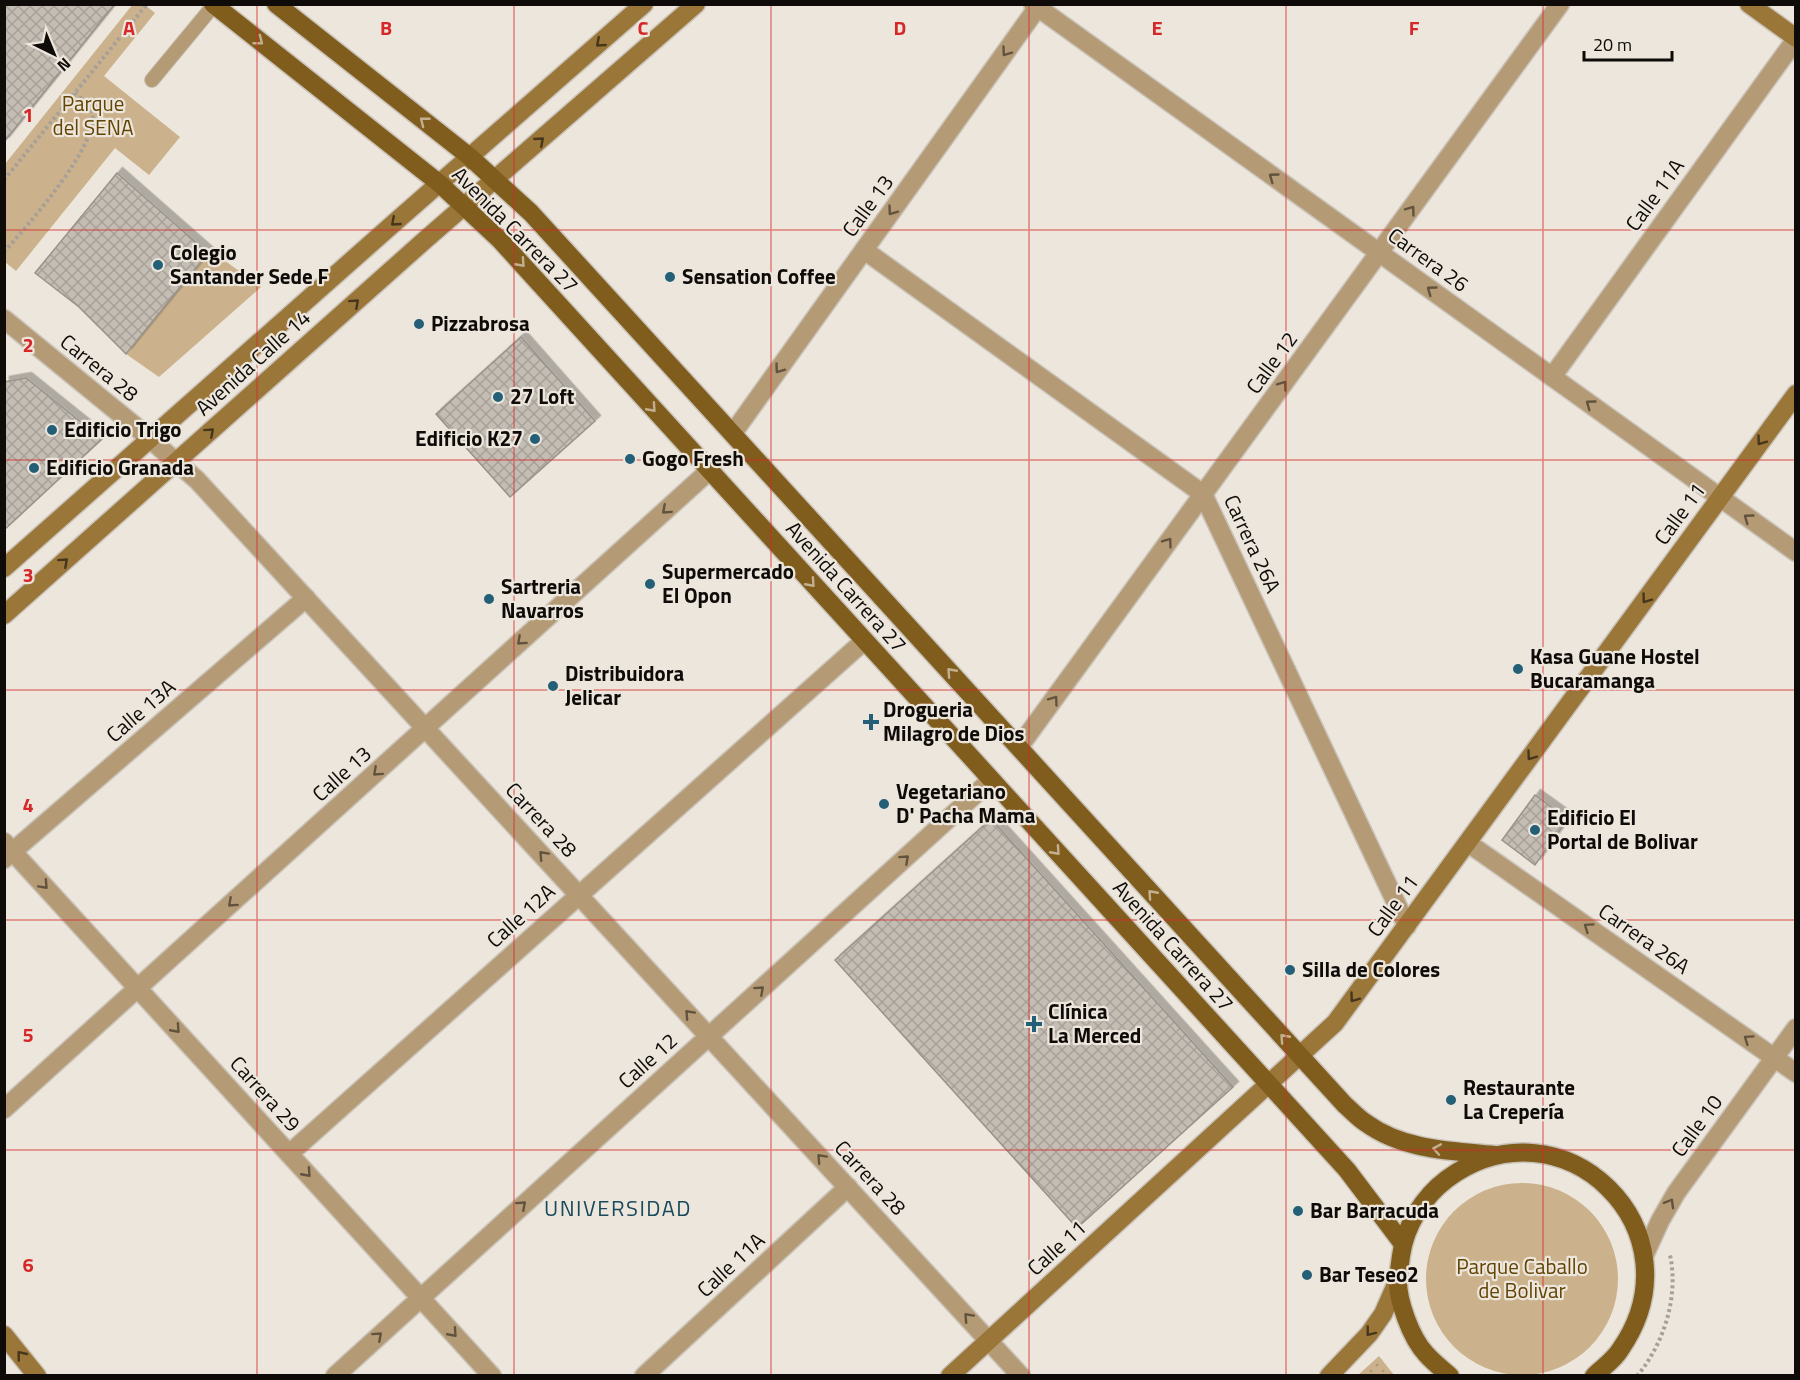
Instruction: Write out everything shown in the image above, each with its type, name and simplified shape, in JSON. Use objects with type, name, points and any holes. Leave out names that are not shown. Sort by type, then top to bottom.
[{"type":"main road","name":"Avenida Carrera 27","points":[[276,4],[470,157],[531,213],[1345,1104],[1366,1123],[1392,1137],[1441,1150],[1495,1155]]},
{"type":"main road","name":"Avenida Calle 14","points":[[4,568],[644,4]]},
{"type":"main road","name":"Avenida Calle 14","points":[[4,615],[696,4]]},
{"type":"main road","points":[[1749,4],[1796,38]]},
{"type":"main road","name":"Avenida Carrera 27","points":[[213,5],[440,184],[500,240],[1347,1170],[1403,1244]]},
{"type":"main road","name":"Calle 11","points":[[950,1376],[1335,1023],[1796,394]]},
{"type":"main road","points":[[1329,1376],[1348,1358],[1378,1321],[1398,1280],[1403,1244],[1416,1213],[1436,1187],[1463,1167],[1495,1155],[1529,1152],[1563,1159],[1593,1174],[1618,1197],[1636,1226],[1644,1256],[1645,1287],[1638,1317],[1620,1351],[1594,1376]]},
{"type":"main road","points":[[1398,1280],[1410,1327],[1425,1353],[1450,1376]]},
{"type":"main road","points":[[4,1335],[37,1376]]},
{"type":"street","name":"Calle 12","points":[[1019,747],[1560,4]]},
{"type":"street","name":"Carrera 26","points":[[1037,6],[1796,552]]},
{"type":"street","name":"Calle 13","points":[[733,433],[1037,6]]},
{"type":"street","name":"Calle 11A","points":[[1552,377],[1796,38]]},
{"type":"street","name":"Carrera 26A","points":[[864,250],[1203,494],[1407,926]]},
{"type":"street","name":"Carrera 28","points":[[4,319],[197,480],[1021,1376]]},
{"type":"street","name":"Calle 13","points":[[4,1109],[710,471]]},
{"type":"street","name":"Calle 13A","points":[[7,851],[306,598]]},
{"type":"street","name":"Calle 12A","points":[[290,1154],[864,641]]},
{"type":"street","name":"Calle 12","points":[[335,1376],[991,780]]},
{"type":"street","name":"Carrera 26A","points":[[1468,843],[1796,1073]]},
{"type":"street","name":"Carrera 29","points":[[7,851],[138,988],[492,1376]]},
{"type":"street","name":"Calle 10","points":[[1644,1256],[1676,1193],[1796,1028]]},
{"type":"street","name":"Calle 11A","points":[[644,1376],[848,1187]]},
{"type":"lane","points":[[152,80],[213,5]]},
{"type":"path","points":[[4,180],[147,4]]},
{"type":"path","points":[[4,252],[40,210],[82,152],[93,124],[92,109],[75,93]]},
{"type":"path","points":[[1637,1376],[1660,1341],[1671,1304],[1672,1265],[1664,1228],[1660,1221]]},
{"type":"green space","name":"Parque del SENA","points":[[133,4],[145,5],[155,13],[104,76],[180,137],[149,175],[115,148],[16,271],[5,262],[5,164]]},
{"type":"green space","points":[[210,250],[261,287],[159,377],[126,354]]},
{"type":"green space","name":"Parque Caballo de Bolivar","points":[[1531,1183],[1541,1184],[1567,1194],[1583,1204],[1597,1218],[1611,1242],[1617,1260],[1617,1298],[1611,1316],[1597,1340],[1583,1354],[1559,1368],[1541,1374],[1513,1375],[1503,1374],[1477,1364],[1461,1354],[1447,1340],[1433,1316],[1427,1298],[1426,1270],[1427,1260],[1437,1234],[1447,1218],[1461,1204],[1485,1190],[1503,1184]]},
{"type":"green space","points":[[1379,1356],[1394,1375],[1358,1375]]},
{"type":"building","points":[[4,4],[115,4],[4,142]]},
{"type":"building","points":[[117,173],[208,253],[126,354],[79,307],[35,273]]},
{"type":"building","points":[[521,337],[595,421],[510,497],[436,414]]},
{"type":"building","points":[[26,378],[102,439],[4,530],[4,382]]},
{"type":"building","name":"Edificio El Portal de Bolivar","points":[[1535,795],[1568,819],[1535,865],[1502,840]]},
{"type":"building","name":"Clínica La Merced","points":[[991,819],[1233,1087],[1077,1228],[835,960]]},
{"type":"place","name":"Colegio Santander Sede F","points":[[158,265]]},
{"type":"place","name":"Sensation Coffee","points":[[670,277]]},
{"type":"place","name":"Pizzabrosa","points":[[419,324]]},
{"type":"place","name":"27 Loft","points":[[498,397]]},
{"type":"place","name":"Edificio Trigo","points":[[52,430]]},
{"type":"place","name":"Edificio K27","points":[[535,439]]},
{"type":"place","name":"Gogo Fresh","points":[[630,459]]},
{"type":"place","name":"Edificio Granada","points":[[34,468]]},
{"type":"place","name":"Supermercado El Opon","points":[[650,584]]},
{"type":"place","name":"Sartreria Navarros","points":[[489,599]]},
{"type":"place","name":"Kasa Guane Hostel Bucaramanga","points":[[1518,669]]},
{"type":"place","name":"Distribuidora Jelicar","points":[[553,686]]},
{"type":"place","name":"Drogueria Milagro de Dios","points":[[871,722]]},
{"type":"place","name":"Vegetariano D' Pacha Mama","points":[[884,804]]},
{"type":"place","name":"Edificio El Portal de Bolivar","points":[[1535,830]]},
{"type":"place","name":"Silla de Colores","points":[[1290,970]]},
{"type":"place","name":"Clínica La Merced","points":[[1034,1024]]},
{"type":"place","name":"Restaurante La Crepería","points":[[1451,1100]]},
{"type":"place","name":"Bar Barracuda","points":[[1298,1211]]},
{"type":"place","name":"Bar Teseo2","points":[[1307,1275]]},
{"type":"district","name":"UNIVERSIDAD","points":[[618,1208]]}]
